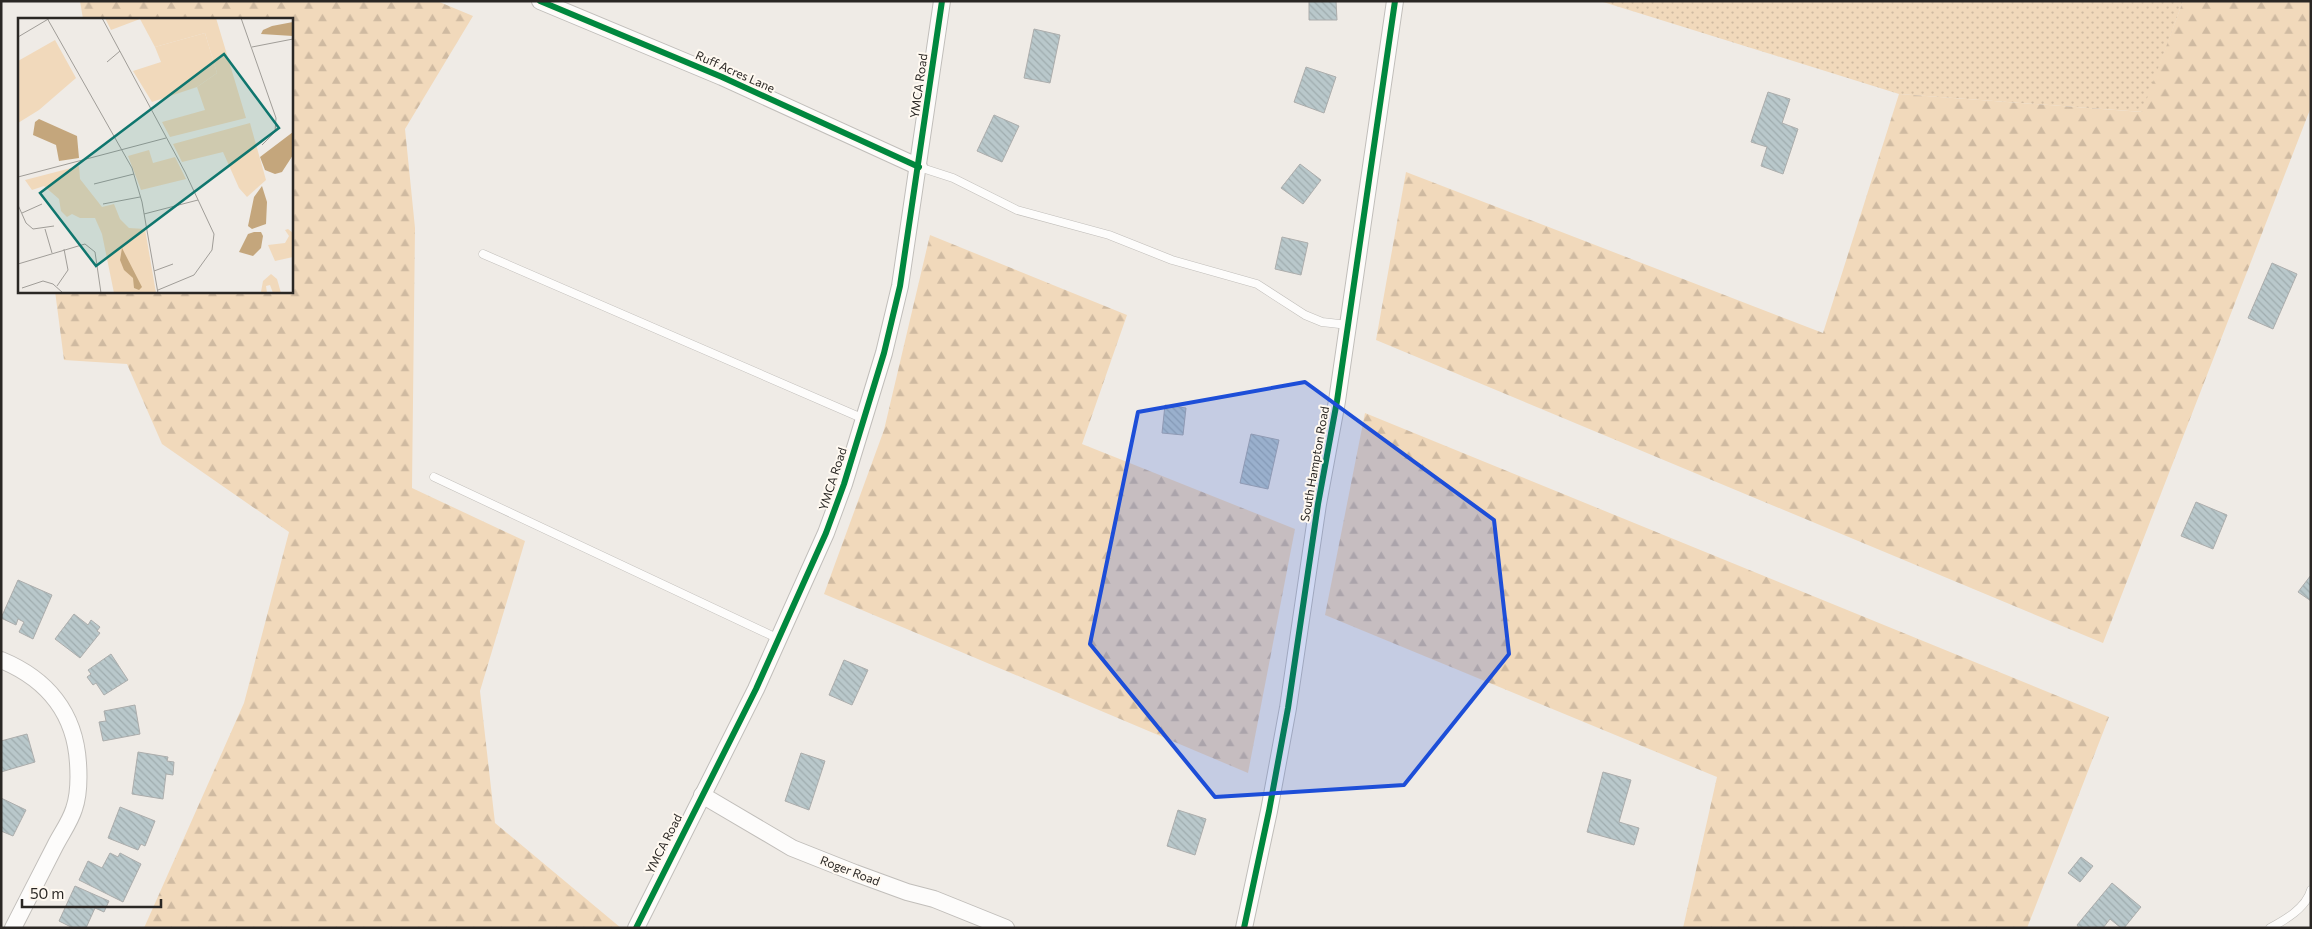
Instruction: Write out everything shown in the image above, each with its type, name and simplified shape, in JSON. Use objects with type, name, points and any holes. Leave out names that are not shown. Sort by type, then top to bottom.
[{"type":"street","name":"Ruff Acres Lane","points":[[540,1],[722,77],[919,167]]},
{"type":"street","name":"YMCA Road","points":[[636,928],[756,689],[779,639],[826,533],[864,418],[884,353],[900,286],[942,1]]},
{"type":"street","name":"South Hampton Road","points":[[1244,928],[1269,811],[1288,708],[1348,325],[1395,1]]},
{"type":"street","points":[[1,660],[23,669],[33,676],[48,689],[63,710],[74,733],[79,778],[74,809],[13,928]]},
{"type":"street","name":"Roger Road","points":[[702,795],[792,848],[881,883],[934,899],[1006,928]]},
{"type":"lane","points":[[919,167],[953,178],[1016,210],[1109,235],[1172,260],[1256,284],[1306,315],[1322,322],[1348,325]]},
{"type":"lane","points":[[483,254],[864,418]]},
{"type":"lane","points":[[434,477],[779,639]]},
{"type":"lane","points":[[2270,928],[2298,908],[2311,890]]},
{"type":"highlighted area","points":[[1305,382],[1494,520],[1509,654],[1404,785],[1215,797],[1090,644],[1138,412]]},
{"type":"green space","points":[[80,1],[437,1],[473,16],[405,129],[415,228],[412,488],[525,541],[480,691],[495,823],[621,928],[144,928],[244,703],[289,532],[162,444],[127,364],[64,360],[55,292],[292,292],[292,18],[83,18]]},
{"type":"green space","points":[[1600,1],[2183,1],[2143,112],[1899,94]]},
{"type":"green space","points":[[2183,1],[2311,1],[2311,107],[2103,643],[1376,340],[1406,172],[1823,333],[1899,94],[2142,112]]},
{"type":"green space","points":[[930,235],[1127,315],[1082,444],[1295,529],[1248,773],[824,594],[884,430]]},
{"type":"green space","points":[[1365,413],[2109,717],[2027,928],[1683,928],[1717,777],[1325,615]]},
{"type":"building","points":[[1309,1],[1336,1],[1337,20],[1309,20]]},
{"type":"building","points":[[1034,29],[1060,35],[1050,83],[1024,78]]},
{"type":"building","points":[[1306,67],[1336,77],[1324,113],[1294,102]]},
{"type":"building","points":[[1768,92],[1790,99],[1782,123],[1798,129],[1783,174],[1761,166],[1767,147],[1751,142]]},
{"type":"building","points":[[994,115],[1019,126],[1002,162],[977,151]]},
{"type":"building","points":[[1300,164],[1321,180],[1303,204],[1281,188]]},
{"type":"building","points":[[1282,237],[1308,243],[1301,275],[1275,269]]},
{"type":"building","points":[[2272,263],[2297,274],[2273,329],[2248,318]]},
{"type":"building","points":[[1165,405],[1186,408],[1183,435],[1162,433]]},
{"type":"building","points":[[1251,434],[1279,440],[1268,489],[1240,483]]},
{"type":"building","points":[[2196,502],[2227,515],[2213,549],[2181,536]]},
{"type":"building","points":[[2311,575],[2311,601],[2298,592]]},
{"type":"building","points":[[18,580],[52,595],[33,639],[19,632],[24,622],[18,619],[16,625],[1,618]]},
{"type":"building","points":[[74,614],[88,625],[91,620],[100,627],[97,631],[100,633],[80,658],[55,639]]},
{"type":"building","points":[[111,654],[128,680],[104,695],[96,683],[93,685],[87,677],[91,674],[88,670]]},
{"type":"building","points":[[844,660],[868,670],[852,705],[829,695]]},
{"type":"building","points":[[135,705],[140,734],[103,741],[99,722],[106,721],[104,711]]},
{"type":"building","points":[[27,734],[35,762],[1,772],[1,741]]},
{"type":"building","points":[[138,752],[168,757],[167,761],[174,762],[173,775],[166,774],[163,799],[132,794]]},
{"type":"building","points":[[801,753],[825,761],[809,810],[785,801]]},
{"type":"building","points":[[1603,772],[1631,780],[1619,822],[1639,828],[1634,845],[1587,832]]},
{"type":"building","points":[[1,798],[26,810],[13,836],[1,831]]},
{"type":"building","points":[[120,807],[155,821],[145,846],[141,844],[138,850],[108,838]]},
{"type":"building","points":[[1178,810],[1206,819],[1195,855],[1167,846]]},
{"type":"building","points":[[110,853],[118,857],[120,853],[141,864],[123,902],[79,880],[88,861],[102,868]]},
{"type":"building","points":[[2081,857],[2093,866],[2080,882],[2068,873]]},
{"type":"building","points":[[2112,883],[2141,907],[2124,928],[2121,928],[2110,919],[2103,928],[2079,928],[2077,925]]},
{"type":"building","points":[[75,886],[109,901],[104,912],[95,908],[86,928],[73,928],[59,921]]},
{"type":"cycle path","points":[[540,1],[722,77],[919,167]]},
{"type":"cycle path","points":[[636,928],[756,689],[826,533],[844,484],[884,353],[900,286],[942,1]]},
{"type":"cycle path","points":[[1244,928],[1269,811],[1288,708],[1318,504],[1337,401],[1395,1]]}]
